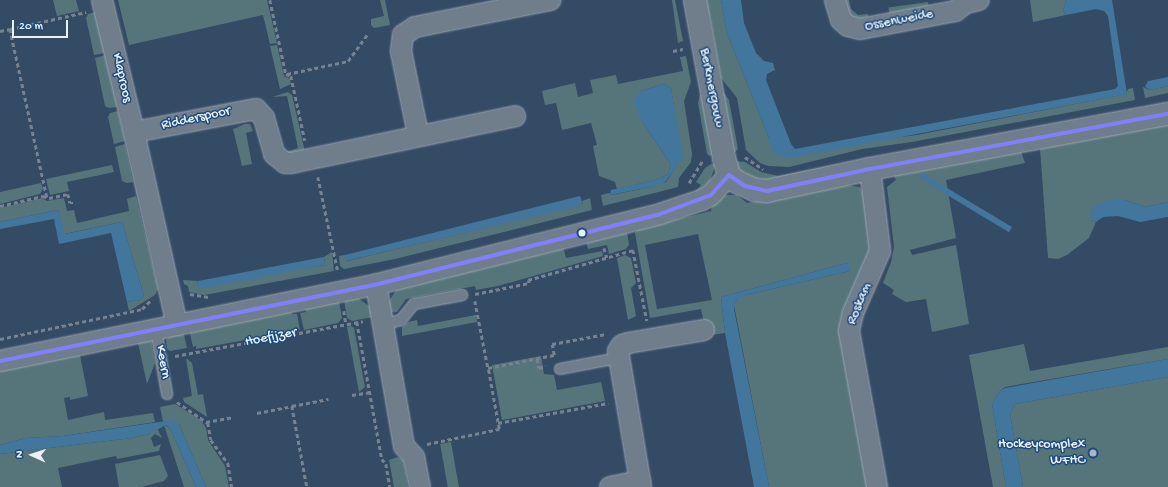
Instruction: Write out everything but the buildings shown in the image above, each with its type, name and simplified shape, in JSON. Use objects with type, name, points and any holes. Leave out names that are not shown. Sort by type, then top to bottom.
[{"type":"street","points":[[418,134],[401,51],[403,35],[415,27],[550,0]]},
{"type":"street","name":"Berkmergouw","points":[[694,0],[724,158],[729,175]]},
{"type":"street","name":"Ossenweide","points":[[835,0],[841,20],[848,26],[860,29],[955,10],[966,3],[978,0]]},
{"type":"street","name":"Klaproos","points":[[103,4],[134,132]]},
{"type":"street","name":"Ridderspoor","points":[[134,132],[256,109],[264,118],[271,145],[279,159],[291,163],[418,134],[515,116]]},
{"type":"street","points":[[729,175],[745,186],[767,191],[870,169],[1168,114]]},
{"type":"street","points":[[134,132],[177,325]]},
{"type":"street","name":"Roskam","points":[[870,169],[880,251],[853,313],[849,331],[877,487]]},
{"type":"street","name":"Keern","points":[[0,361],[376,284],[692,204],[711,194],[729,175]]},
{"type":"street","points":[[376,284],[406,448],[414,457],[420,487]]},
{"type":"street","points":[[610,487],[641,484],[625,400],[618,351],[622,345],[704,330]]},
{"type":"lane","points":[[382,321],[401,320],[414,304],[462,295]]},
{"type":"lane","name":"Keern","points":[[156,330],[167,394]]},
{"type":"lane","points":[[560,369],[618,358]]},
{"type":"path","points":[[270,0],[286,74]]},
{"type":"path","points":[[0,31],[103,4]]},
{"type":"path","points":[[10,29],[47,197]]},
{"type":"path","points":[[286,74],[348,61],[368,33]]},
{"type":"path","points":[[674,51],[687,48]]},
{"type":"path","points":[[286,74],[291,76],[312,158],[336,259],[346,324]]},
{"type":"path","points":[[684,187],[702,163]]},
{"type":"path","points":[[0,206],[43,196],[47,197],[68,194],[70,204],[73,203]]},
{"type":"path","points":[[462,295],[529,283],[528,280],[633,250],[650,339]]},
{"type":"path","points":[[406,448],[499,429],[474,294]]},
{"type":"path","points":[[0,339],[142,308],[150,300],[170,295]]},
{"type":"path","name":"Hoefijzer","points":[[160,359],[357,322],[382,321]]},
{"type":"path","points":[[357,322],[382,459],[386,464],[390,487]]},
{"type":"path","points":[[488,368],[554,355],[552,344],[611,333]]},
{"type":"path","points":[[537,359],[539,368],[542,367]]},
{"type":"path","points":[[352,395],[370,392]]},
{"type":"path","points":[[167,394],[206,422],[212,440],[228,462],[232,487]]},
{"type":"path","points":[[257,413],[328,399]]},
{"type":"path","points":[[498,423],[625,400]]},
{"type":"path","points":[[292,406],[307,487]]},
{"type":"path","points":[[206,422],[233,417]]},
{"type":"green space","points":[[53,0],[76,0],[79,11],[57,16]]},
{"type":"green space","points":[[118,0],[267,0],[277,43],[270,44],[263,15],[129,45]]},
{"type":"green space","points":[[380,0],[385,0],[390,25],[374,28],[371,25],[371,19],[384,16]]},
{"type":"green space","points":[[672,0],[675,0],[683,41],[678,43]]},
{"type":"green space","points":[[703,0],[721,0],[727,33],[775,153],[917,135],[1126,94],[1128,89],[1133,88],[1135,100],[912,142],[862,149],[789,167],[769,166],[760,163],[746,150],[737,98],[721,78],[710,16],[705,12]]},
{"type":"green space","points":[[841,0],[849,0],[851,9],[858,15],[868,14],[869,20],[852,20]]},
{"type":"green space","points":[[1030,0],[1066,0],[1063,11],[1066,15],[1033,22]]},
{"type":"green space","points":[[928,2],[929,9],[889,14],[888,8]]},
{"type":"green space","points":[[96,12],[105,53],[94,55],[86,18],[88,14]]},
{"type":"green space","points":[[277,45],[284,76],[290,79],[291,84],[280,89],[270,46]]},
{"type":"green space","points":[[106,55],[117,107],[109,108],[105,106],[95,58]]},
{"type":"green space","points":[[686,56],[691,82],[684,101],[692,154],[691,162],[679,178],[678,187],[603,206],[601,195],[609,193],[612,195],[655,186],[666,182],[682,157],[671,88],[664,84],[641,91],[642,122],[671,164],[668,174],[659,179],[617,189],[615,182],[599,176],[593,146],[597,145],[591,123],[562,130],[556,103],[545,105],[542,91],[575,83],[578,97],[593,93],[590,80],[616,75],[618,84],[683,71],[680,57]]},
{"type":"green space","points":[[1168,86],[1168,93],[1145,98],[1143,87],[1150,90]]},
{"type":"green space","points":[[722,90],[729,100],[738,149],[735,152],[732,152]]},
{"type":"green space","points":[[288,92],[292,95],[305,152],[293,155],[285,152],[298,148],[287,96],[272,97]]},
{"type":"green space","points":[[700,95],[702,95],[714,154],[710,156],[707,154],[698,103]]},
{"type":"green space","points":[[118,111],[125,141],[114,144],[108,117],[110,113]]},
{"type":"green space","points":[[245,124],[250,124],[253,131],[246,133],[252,164],[242,166],[233,129]]},
{"type":"green space","points":[[1168,124],[1168,202],[1145,207],[1125,200],[1096,205],[1091,213],[1091,220],[1096,222],[1089,238],[1067,255],[1058,259],[1048,258],[1040,148]]},
{"type":"green space","points":[[125,144],[133,182],[127,183],[122,181],[115,147]]},
{"type":"green space","points":[[1021,151],[1025,163],[946,180],[956,238],[910,250],[912,255],[956,245],[969,324],[932,332],[926,299],[906,302],[892,294],[894,290],[883,283],[891,262],[894,247],[887,187],[896,180],[894,176]]},
{"type":"green space","points":[[733,161],[745,162],[761,172],[778,176],[845,163],[846,167],[763,184],[742,176]]},
{"type":"green space","points":[[711,164],[715,164],[715,167],[709,183],[689,198],[701,185],[696,182],[705,168]]},
{"type":"green space","points":[[112,165],[114,172],[67,182],[69,191],[50,195],[46,179]]},
{"type":"green space","points":[[41,183],[43,189],[40,194],[0,204],[0,192]]},
{"type":"green space","points":[[845,185],[860,187],[865,193],[873,248],[845,313],[869,487],[769,487],[734,305],[739,297],[850,271],[847,263],[721,297],[725,333],[711,335],[704,323],[701,309],[650,318],[635,233],[638,229],[711,211],[712,206],[725,195],[737,195],[747,203]],"holes":[[[698,234],[712,300],[657,309],[645,245]]]},
{"type":"green space","points":[[136,196],[158,289],[155,295],[129,311],[127,302],[139,300],[144,296],[122,222],[64,234],[58,210],[0,222],[0,208],[42,198],[47,201],[64,198],[67,211],[74,210],[77,223],[129,211],[127,199]]},
{"type":"green space","points":[[590,198],[592,210],[395,259],[344,269],[340,266],[339,256],[345,255],[347,261],[583,204],[582,201]]},
{"type":"green space","points":[[627,232],[629,245],[626,249],[609,254],[607,245],[588,249],[586,242]]},
{"type":"green space","points":[[563,247],[566,258],[602,251],[603,256],[498,286],[476,290],[475,286],[406,299],[397,312],[387,313],[386,306],[396,290]]},
{"type":"green space","points":[[332,252],[334,271],[204,295],[189,292],[188,286],[184,284],[183,280],[198,281],[197,286],[325,265],[324,257]]},
{"type":"green space","points":[[625,255],[631,258],[636,283],[631,288],[636,316],[628,320],[617,258]]},
{"type":"green space","points":[[358,298],[373,309],[373,317],[352,321],[347,318],[344,300]]},
{"type":"green space","points":[[339,301],[342,318],[338,323],[304,330],[300,313],[306,312],[305,307]]},
{"type":"green space","points":[[290,310],[292,314],[297,314],[300,330],[196,349],[196,346],[193,347],[189,329]]},
{"type":"green space","points":[[476,315],[477,322],[402,336],[402,327],[408,322],[417,320],[418,326]]},
{"type":"green space","points":[[351,326],[354,328],[365,387],[359,392],[347,327]]},
{"type":"green space","points":[[183,330],[187,348],[170,351],[167,349],[166,340],[170,334]]},
{"type":"green space","points":[[151,339],[155,363],[147,384],[138,343],[93,352]]},
{"type":"green space","points":[[1024,344],[1030,371],[1168,347],[1168,359],[1005,387],[1000,391],[992,404],[1006,487],[993,487],[969,355]]},
{"type":"green space","points":[[79,350],[88,396],[70,400],[70,397],[64,398],[68,420],[104,412],[105,420],[153,413],[155,422],[63,436],[26,438],[0,445],[0,367]]},
{"type":"green space","points":[[541,356],[544,374],[554,375],[557,390],[601,382],[605,401],[502,420],[492,365]]},
{"type":"green space","points":[[186,358],[192,363],[198,395],[203,394],[207,417],[184,402],[183,398],[192,396]]},
{"type":"green space","name":"Hockeycomplex WFHC","points":[[1168,377],[1168,487],[1023,487],[1010,414],[1015,404]]},
{"type":"green space","points":[[175,404],[201,420],[206,428],[208,440],[225,466],[229,487],[206,487],[179,424],[163,421],[160,407]]},
{"type":"green space","points":[[164,425],[170,428],[196,487],[184,487]]},
{"type":"green space","points":[[157,428],[162,438],[155,434],[151,438],[154,447],[161,444],[159,451],[117,459],[116,456],[58,468],[62,487],[0,487],[0,454],[132,438],[149,434]]},
{"type":"green space","points":[[451,442],[459,487],[448,487],[440,444]]},
{"type":"green space","points":[[160,455],[168,476],[164,481],[141,487],[119,487],[115,464]]},
{"type":"green space","points":[[398,457],[404,461],[408,487],[394,487],[389,460]]},
{"type":"water","points":[[721,0],[741,0],[744,23],[756,53],[764,61],[773,63],[775,70],[767,74],[766,80],[791,144],[795,149],[1115,89],[1118,86],[1108,16],[1104,11],[1096,9],[1066,15],[1063,11],[1066,0],[1112,0],[1127,94],[791,158],[784,157],[775,153],[768,142],[769,138],[727,33]]},
{"type":"water","points":[[1168,77],[1168,86],[1150,90],[1145,87],[1148,81]]},
{"type":"water","points":[[664,84],[671,88],[683,157],[666,181],[661,185],[610,195],[611,190],[659,179],[668,174],[671,164],[642,122],[634,104],[636,96],[641,91]]},
{"type":"water","points":[[922,173],[1012,227],[1009,232],[919,178]]},
{"type":"water","points":[[580,196],[583,205],[346,261],[345,255]]},
{"type":"water","points":[[1109,200],[1125,200],[1145,207],[1168,202],[1168,217],[1140,222],[1118,216],[1103,217],[1096,222],[1091,220],[1091,213],[1095,205]]},
{"type":"water","points":[[58,210],[65,234],[122,222],[144,296],[139,300],[127,302],[111,233],[59,244],[54,219],[0,229],[0,222]]},
{"type":"water","points":[[324,257],[325,265],[205,288],[197,286],[198,281]]},
{"type":"water","points":[[847,263],[851,267],[850,271],[746,295],[736,301],[734,309],[769,487],[754,487],[725,333],[721,297]]},
{"type":"water","points":[[1168,359],[1168,377],[1015,404],[1010,414],[1023,487],[1006,487],[992,404],[1000,391],[1005,388]]},
{"type":"water","points":[[173,420],[179,424],[206,487],[196,487],[170,428],[166,425],[149,434],[132,438],[0,454],[0,445],[26,438],[63,436]]},
{"type":"transit line","points":[[729,175],[745,186],[767,191],[870,169],[1168,114]]},
{"type":"transit line","points":[[0,361],[382,283],[660,214],[711,195],[729,175]]},
{"type":"place","name":"Hockeycomplex WFHC","points":[[1093,453]]}]
